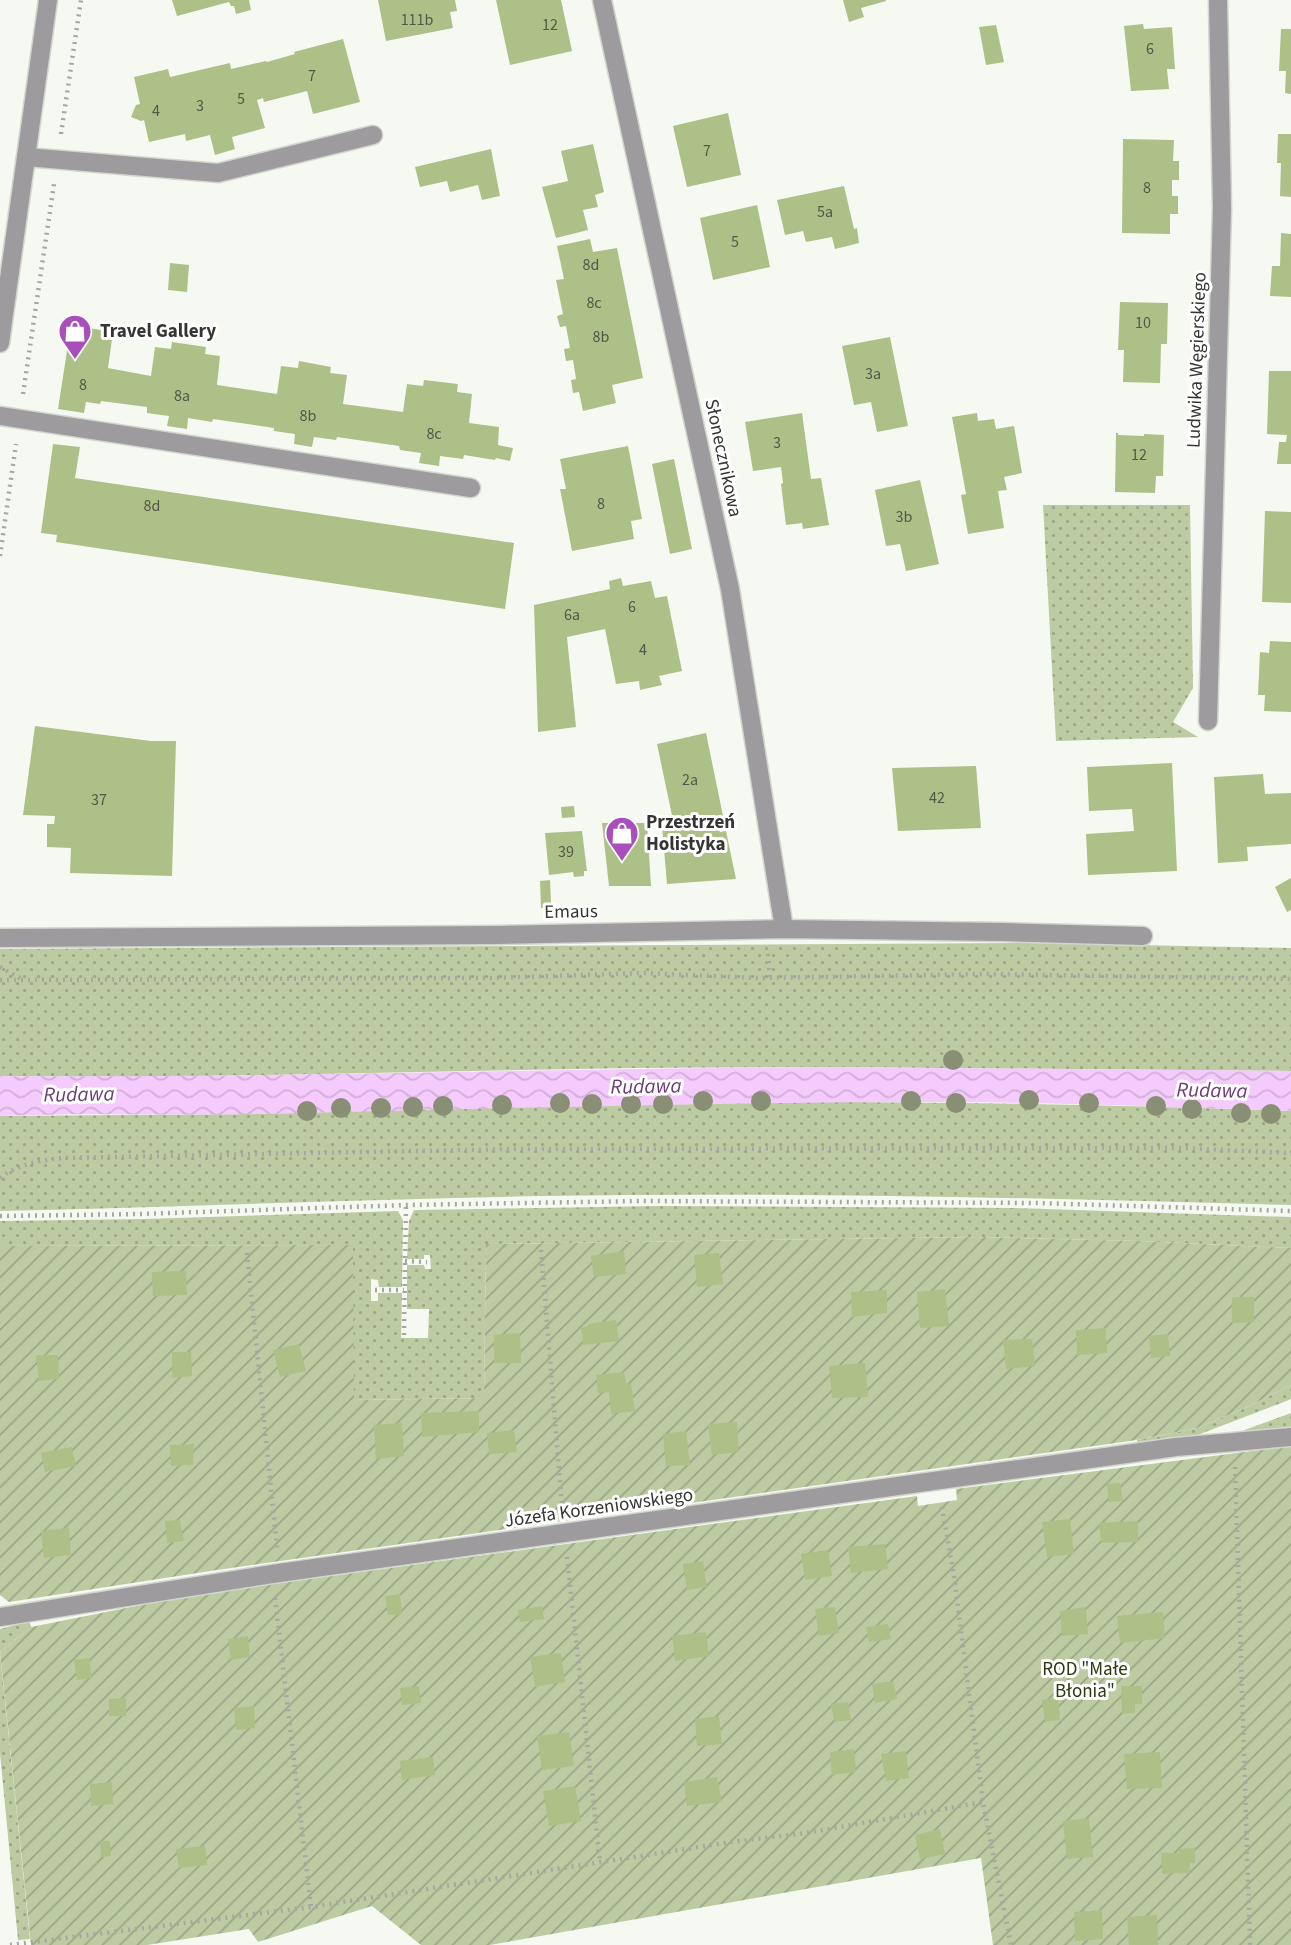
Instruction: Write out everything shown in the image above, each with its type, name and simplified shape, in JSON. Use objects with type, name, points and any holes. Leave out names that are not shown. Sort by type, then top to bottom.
[{"type":"street","points":[[0,343],[48,0]]},
{"type":"street","name":"Słonecznikowa","points":[[602,0],[730,589],[784,929]]},
{"type":"street","name":"Ludwika Węgierskiego","points":[[1208,721],[1222,208],[1217,0]]},
{"type":"street","points":[[26,158],[218,173],[373,135]]},
{"type":"street","points":[[0,416],[471,488]]},
{"type":"street","name":"Emaus","points":[[0,937],[482,935],[784,929],[1143,936]]},
{"type":"street","name":"Józefa Korzeniowskiego","points":[[0,1617],[279,1573],[1205,1444],[1291,1437]]},
{"type":"path","points":[[0,556],[81,0]]},
{"type":"path","points":[[0,967],[24,980]]},
{"type":"path","points":[[0,980],[463,978],[644,974],[757,978],[988,974],[1291,979]]},
{"type":"path","points":[[0,1178],[9,1171],[30,1163],[75,1157],[528,1149],[1181,1148],[1291,1153]]},
{"type":"path","points":[[0,1216],[641,1201],[1003,1203],[1291,1211]]},
{"type":"path","points":[[404,1335],[406,1205]]},
{"type":"path","points":[[541,1250],[562,1507]]},
{"type":"path","points":[[247,1253],[277,1549]]},
{"type":"path","points":[[405,1261],[427,1262]]},
{"type":"path","points":[[375,1290],[404,1290]]},
{"type":"path","points":[[1235,1455],[1250,1945]]},
{"type":"path","points":[[942,1503],[983,1802],[1011,1945]]},
{"type":"path","points":[[565,1545],[600,1862]]},
{"type":"path","points":[[275,1592],[311,1906]]},
{"type":"path","points":[[10,1945],[311,1906],[806,1833],[983,1802]]},
{"type":"green space","points":[[1043,505],[1190,505],[1193,688],[1173,722],[1198,737],[1056,741]]},
{"type":"green space","points":[[1036,943],[1291,948],[1291,1071],[830,1067],[155,1077],[0,1076],[0,949]]},
{"type":"green space","points":[[790,1102],[1040,1104],[1291,1111],[1291,1205],[918,1196],[638,1195],[0,1211],[0,1116],[257,1114]]},
{"type":"green space","points":[[657,1206],[1015,1208],[1291,1217],[1291,1248],[977,1237],[486,1244],[484,1398],[353,1400],[352,1245],[0,1246],[0,1221],[398,1211],[403,1220],[402,1287],[379,1287],[378,1280],[371,1279],[371,1301],[378,1301],[378,1293],[402,1293],[401,1338],[428,1338],[429,1309],[407,1309],[407,1265],[424,1265],[425,1269],[431,1269],[430,1255],[424,1255],[424,1259],[407,1259],[409,1221],[414,1210]]},
{"type":"green space","points":[[977,1237],[1291,1248],[1291,1385],[1197,1428],[1137,1440],[217,1570],[9,1602],[0,1595],[0,1246],[353,1245],[354,1400],[484,1398],[486,1244]]},
{"type":"green space","points":[[1291,1385],[1291,1399],[1284,1402],[1195,1436],[1137,1444],[1137,1440],[1197,1428]]},
{"type":"green space","points":[[1291,1413],[1291,1431],[1240,1436],[1242,1431]]},
{"type":"green space","name":"ROD \"Małe Błonia\"","points":[[1291,1446],[1291,1945],[993,1945],[981,1858],[490,1945],[421,1945],[372,1906],[258,1942],[249,1929],[147,1945],[31,1945],[0,1652],[31,1627],[151,1603],[273,1584],[917,1496],[918,1506],[957,1500],[956,1489]]},
{"type":"green space","points":[[29,1621],[31,1627],[0,1652],[0,1629]]},
{"type":"green space","points":[[0,1653],[30,1939],[18,1940],[0,1753]]},
{"type":"water","name":"Rudawa","points":[[830,1067],[1291,1071],[1291,1111],[1023,1103],[850,1102],[260,1114],[0,1116],[0,1076],[208,1076]]},
{"type":"building","points":[[172,0],[249,0],[251,10],[236,14],[234,6],[229,2],[177,16]]},
{"type":"building","points":[[378,0],[455,0],[457,11],[450,12],[453,28],[386,41]]},
{"type":"building","points":[[496,0],[561,0],[572,51],[510,65]]},
{"type":"building","points":[[843,0],[886,1],[861,8],[864,17],[849,22]]},
{"type":"building","points":[[1143,24],[1144,29],[1172,27],[1175,69],[1167,69],[1169,89],[1131,91],[1124,26]]},
{"type":"building","points":[[996,25],[1004,62],[986,65],[979,27]]},
{"type":"building","points":[[1281,29],[1291,29],[1291,94],[1285,93],[1286,71],[1279,71]]},
{"type":"building","points":[[343,39],[360,102],[313,114],[307,91],[264,102],[263,98],[257,100],[265,128],[232,137],[235,149],[215,155],[210,135],[186,141],[185,134],[149,142],[144,120],[131,117],[136,105],[140,104],[134,77],[168,69],[170,77],[230,63],[231,69],[267,62]]},
{"type":"building","points":[[728,113],[741,175],[687,187],[673,126]]},
{"type":"building","points":[[1278,134],[1291,134],[1291,197],[1280,196]]},
{"type":"building","points":[[1123,139],[1174,140],[1173,161],[1179,161],[1179,180],[1172,180],[1172,196],[1178,196],[1178,214],[1170,214],[1170,234],[1122,233]]},
{"type":"building","points":[[593,144],[604,192],[595,195],[598,207],[583,210],[588,230],[556,238],[542,187],[568,181],[561,151]]},
{"type":"building","points":[[491,149],[500,196],[482,200],[478,185],[450,192],[447,181],[420,187],[415,167]]},
{"type":"building","points":[[844,186],[859,243],[835,249],[832,237],[806,242],[803,231],[785,235],[777,200]]},
{"type":"building","points":[[757,205],[770,267],[713,280],[700,218]]},
{"type":"building","points":[[1281,233],[1291,234],[1291,297],[1270,296],[1272,266],[1280,266]]},
{"type":"building","points":[[590,239],[593,252],[617,248],[643,378],[612,385],[616,403],[583,411],[579,392],[573,393],[571,380],[576,379],[573,360],[566,361],[564,349],[570,348],[566,326],[560,327],[557,316],[563,314],[556,280],[564,279],[557,246]]},
{"type":"building","points":[[170,263],[189,265],[187,292],[168,290]]},
{"type":"building","points":[[1120,302],[1168,303],[1167,344],[1161,344],[1160,383],[1123,382],[1124,350],[1118,350]]},
{"type":"building","points":[[71,325],[113,332],[108,368],[151,376],[155,347],[171,349],[172,342],[206,347],[205,354],[220,356],[217,385],[277,394],[281,366],[298,368],[299,361],[331,367],[330,373],[347,375],[343,404],[403,412],[407,384],[423,386],[424,380],[458,384],[457,392],[472,394],[469,423],[499,427],[498,445],[513,448],[510,461],[464,455],[463,459],[440,456],[439,466],[419,463],[421,453],[400,450],[399,446],[337,437],[336,440],[314,437],[312,447],[294,444],[295,434],[274,431],[274,428],[213,419],[212,422],[188,418],[187,429],[167,426],[169,416],[147,413],[147,407],[101,401],[100,404],[86,402],[84,413],[58,409]]},
{"type":"building","points":[[890,337],[908,426],[877,432],[871,402],[854,405],[842,346]]},
{"type":"building","points":[[1269,371],[1291,371],[1291,464],[1277,464],[1279,442],[1286,442],[1287,435],[1267,434]]},
{"type":"building","points":[[802,413],[811,479],[821,478],[829,525],[803,529],[802,523],[786,525],[781,467],[753,471],[745,422]]},
{"type":"building","points":[[977,413],[978,421],[994,419],[996,429],[1014,426],[1022,473],[1004,477],[1007,490],[998,491],[1004,528],[968,534],[961,495],[966,494],[952,417]]},
{"type":"building","points":[[1116,433],[1164,435],[1163,476],[1156,476],[1155,493],[1115,492]]},
{"type":"building","points":[[53,444],[80,447],[75,478],[514,543],[505,609],[56,542],[57,535],[41,533]]},
{"type":"building","points":[[628,446],[642,519],[631,521],[634,539],[572,551],[560,489],[566,489],[560,459]]},
{"type":"building","points":[[674,459],[692,549],[670,554],[652,464]]},
{"type":"building","points":[[920,480],[939,564],[906,571],[900,544],[886,546],[875,490]]},
{"type":"building","points":[[1265,511],[1291,512],[1291,603],[1262,602]]},
{"type":"building","points":[[621,578],[623,586],[651,581],[655,598],[667,596],[682,671],[659,676],[662,685],[640,690],[639,681],[616,684],[605,629],[567,637],[576,727],[538,732],[534,605],[610,589],[609,581]]},
{"type":"building","points":[[1270,641],[1291,642],[1291,712],[1264,711],[1265,695],[1258,695],[1260,652],[1269,653]]},
{"type":"building","points":[[35,726],[151,741],[176,741],[172,876],[70,873],[71,848],[47,847],[47,824],[54,824],[55,816],[23,815]]},
{"type":"building","points":[[706,733],[723,816],[716,818],[720,832],[726,831],[736,879],[667,884],[662,826],[674,825],[657,744]]},
{"type":"building","points":[[1172,763],[1177,871],[1088,875],[1086,834],[1134,831],[1132,809],[1089,811],[1087,767]]},
{"type":"building","points":[[976,766],[981,828],[898,831],[892,768]]},
{"type":"building","points":[[1263,774],[1265,794],[1291,793],[1291,844],[1247,847],[1248,861],[1218,863],[1214,777]]},
{"type":"building","points":[[574,806],[575,817],[562,818],[561,807]]},
{"type":"building","points":[[602,823],[647,823],[651,886],[609,886]]},
{"type":"building","points":[[582,831],[587,871],[584,871],[584,876],[574,877],[573,872],[549,875],[545,833]]},
{"type":"building","points":[[1291,878],[1291,910],[1287,912],[1275,887]]},
{"type":"building","points":[[550,880],[551,903],[548,903],[548,908],[541,908],[540,881]]},
{"type":"building","points":[[624,1251],[626,1274],[594,1277],[591,1256]]},
{"type":"building","points":[[719,1253],[723,1284],[697,1287],[694,1255]]},
{"type":"building","points":[[186,1271],[187,1295],[153,1296],[152,1272]]},
{"type":"building","points":[[945,1289],[949,1326],[920,1328],[917,1292]]},
{"type":"building","points":[[887,1290],[887,1313],[852,1317],[851,1292]]},
{"type":"building","points":[[1232,1297],[1254,1297],[1254,1322],[1232,1323]]},
{"type":"building","points":[[616,1320],[619,1341],[583,1345],[581,1328],[588,1324]]},
{"type":"building","points":[[1106,1328],[1107,1353],[1077,1355],[1076,1330]]},
{"type":"building","points":[[520,1333],[521,1363],[494,1363],[494,1335]]},
{"type":"building","points":[[1168,1334],[1170,1356],[1151,1358],[1149,1336]]},
{"type":"building","points":[[1032,1339],[1035,1366],[1006,1369],[1003,1340]]},
{"type":"building","points":[[299,1344],[306,1371],[280,1377],[273,1350]]},
{"type":"building","points":[[172,1352],[191,1352],[192,1376],[172,1378]]},
{"type":"building","points":[[36,1355],[58,1355],[59,1379],[39,1381]]},
{"type":"building","points":[[865,1363],[868,1397],[832,1398],[829,1366]]},
{"type":"building","points":[[624,1372],[626,1383],[631,1384],[635,1411],[611,1414],[609,1392],[598,1393],[596,1375]]},
{"type":"building","points":[[479,1411],[479,1432],[422,1437],[421,1413]]},
{"type":"building","points":[[737,1422],[739,1452],[712,1455],[708,1424]]},
{"type":"building","points":[[402,1423],[404,1456],[376,1459],[374,1425]]},
{"type":"building","points":[[514,1430],[517,1452],[489,1454],[487,1433]]},
{"type":"building","points":[[686,1431],[690,1465],[666,1466],[663,1434]]},
{"type":"building","points":[[194,1444],[193,1465],[171,1466],[170,1445]]},
{"type":"building","points":[[72,1447],[76,1466],[45,1472],[41,1453]]},
{"type":"building","points":[[1120,1483],[1123,1501],[1109,1502],[1107,1484]]},
{"type":"building","points":[[1070,1519],[1074,1554],[1047,1557],[1042,1522]]},
{"type":"building","points":[[180,1520],[184,1541],[167,1543],[165,1521]]},
{"type":"building","points":[[1138,1521],[1138,1542],[1101,1543],[1099,1523]]},
{"type":"building","points":[[69,1528],[71,1555],[44,1558],[41,1531]]},
{"type":"building","points":[[885,1544],[888,1569],[851,1573],[848,1547]]},
{"type":"building","points":[[828,1550],[832,1576],[805,1580],[801,1554]]},
{"type":"building","points":[[703,1561],[707,1587],[687,1590],[683,1564]]},
{"type":"building","points":[[400,1594],[402,1614],[388,1615],[385,1596]]},
{"type":"building","points":[[542,1606],[544,1619],[520,1622],[518,1610]]},
{"type":"building","points":[[835,1607],[839,1633],[819,1636],[815,1609]]},
{"type":"building","points":[[1086,1607],[1088,1634],[1062,1636],[1060,1611]]},
{"type":"building","points":[[1163,1612],[1165,1638],[1120,1643],[1117,1616]]},
{"type":"building","points":[[888,1624],[891,1639],[869,1642],[866,1627]]},
{"type":"building","points":[[706,1632],[709,1656],[675,1661],[672,1636]]},
{"type":"building","points":[[248,1636],[250,1657],[231,1660],[228,1639]]},
{"type":"building","points":[[561,1653],[565,1682],[535,1687],[530,1657]]},
{"type":"building","points":[[89,1658],[92,1678],[77,1680],[74,1660]]},
{"type":"building","points":[[893,1681],[897,1699],[875,1703],[872,1684]]},
{"type":"building","points":[[419,1686],[421,1703],[402,1705],[400,1688]]},
{"type":"building","points":[[1121,1686],[1142,1686],[1142,1704],[1135,1704],[1135,1713],[1122,1714]]},
{"type":"building","points":[[126,1698],[126,1716],[109,1716],[109,1699]]},
{"type":"building","points":[[1058,1698],[1060,1720],[1045,1722],[1042,1700]]},
{"type":"building","points":[[848,1702],[851,1720],[834,1722],[831,1704]]},
{"type":"building","points":[[254,1706],[255,1728],[236,1730],[234,1708]]},
{"type":"building","points":[[719,1716],[722,1744],[697,1746],[695,1719]]},
{"type":"building","points":[[569,1732],[574,1766],[542,1770],[537,1736]]},
{"type":"building","points":[[854,1749],[856,1772],[832,1775],[830,1752]]},
{"type":"building","points":[[906,1751],[909,1778],[886,1781],[881,1754]]},
{"type":"building","points":[[1160,1752],[1162,1788],[1127,1789],[1124,1754]]},
{"type":"building","points":[[433,1757],[435,1775],[402,1780],[400,1761]]},
{"type":"building","points":[[717,1777],[722,1802],[687,1806],[684,1782]]},
{"type":"building","points":[[112,1782],[113,1804],[91,1806],[90,1784]]},
{"type":"building","points":[[575,1786],[581,1821],[549,1826],[543,1791]]},
{"type":"building","points":[[1089,1818],[1093,1857],[1067,1859],[1063,1821]]},
{"type":"building","points":[[940,1829],[945,1854],[920,1859],[915,1835]]},
{"type":"building","points":[[100,1841],[110,1841],[111,1856],[101,1857]]},
{"type":"building","points":[[205,1846],[207,1865],[179,1868],[176,1849]]},
{"type":"building","points":[[1195,1848],[1195,1863],[1190,1863],[1190,1873],[1162,1874],[1161,1853],[1179,1853],[1179,1849]]},
{"type":"building","points":[[1102,1910],[1103,1939],[1075,1941],[1074,1912]]},
{"type":"building","points":[[1157,1915],[1158,1945],[1129,1945],[1127,1917]]},
{"type":"place","name":"Travel Gallery","points":[[75,361]]},
{"type":"place","name":"Przestrzeń Holistyka","points":[[622,863]]}]
